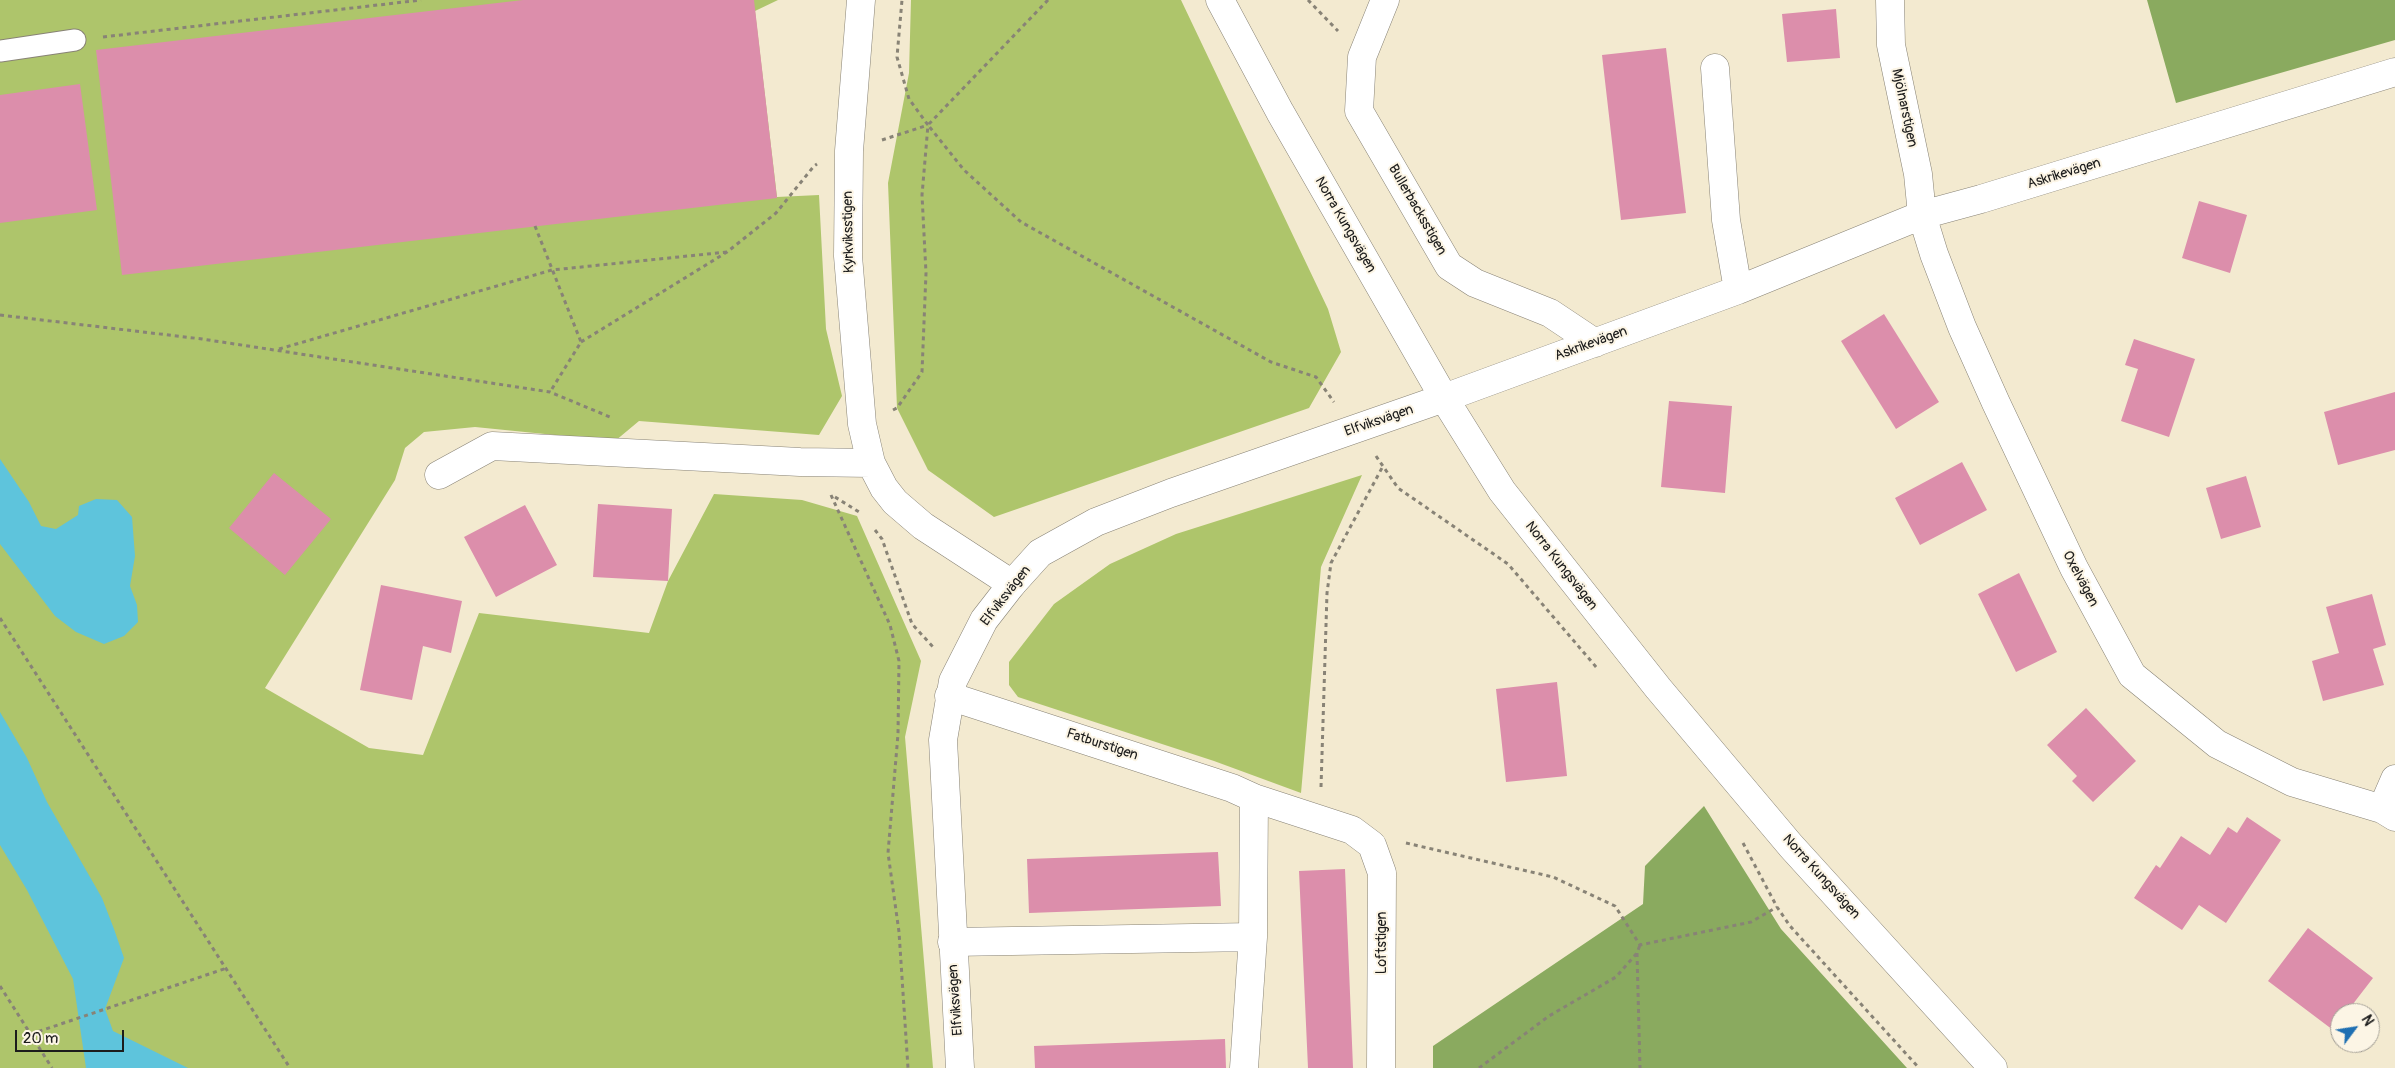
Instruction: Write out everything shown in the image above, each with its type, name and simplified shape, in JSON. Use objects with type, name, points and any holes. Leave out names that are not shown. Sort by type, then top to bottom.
[{"type":"street","name":"Kyrkviksstigen","points":[[861,0],[849,151],[848,256],[862,424],[871,463],[884,488],[895,502],[923,526],[1012,584]]},
{"type":"street","name":"Norra Kungsvägen","points":[[1220,0],[1280,112],[1444,398],[1502,491],[1658,688],[1792,846],[1992,1068]]},
{"type":"street","name":"Bullerbacksstigen","points":[[1384,0],[1362,57],[1358,111],[1449,266],[1475,283],[1550,313],[1594,343]]},
{"type":"street","name":"Mjölnarstigen","points":[[1890,0],[1891,45],[1918,174],[1922,215]]},
{"type":"street","points":[[1715,68],[1726,220],[1738,290]]},
{"type":"street","name":"Askrikevägen","points":[[1444,398],[1738,290],[1922,215],[1981,199],[2395,72]]},
{"type":"street","name":"Oxelvägen","points":[[1922,215],[1934,254],[1962,327],[1996,403],[2074,568],[2132,675],[2217,744],[2292,782],[2389,813],[2395,778]]},
{"type":"street","name":"Elfviksvägen","points":[[960,1068],[943,740],[949,696],[984,620],[1012,584],[1040,553],[1096,522],[1171,493],[1444,398]]},
{"type":"street","points":[[439,474],[492,446],[800,462],[871,463]]},
{"type":"street","name":"Fatburstigen","points":[[949,696],[1232,788],[1254,798],[1352,830]]},
{"type":"street","points":[[1244,1068],[1253,937],[1254,798]]},
{"type":"street","name":"Loftstigen","points":[[1352,830],[1372,845],[1382,873],[1381,1068]]},
{"type":"street","points":[[952,942],[1253,937]]},
{"type":"lane","points":[[0,51],[75,40]]},
{"type":"path","points":[[75,40],[421,0]]},
{"type":"path","points":[[902,0],[897,57],[909,99],[964,170],[1021,222],[1271,362],[1316,377],[1398,488],[1508,564],[1599,670]]},
{"type":"path","points":[[550,392],[580,342],[727,252],[776,214],[814,166],[849,151],[928,125],[1048,0]]},
{"type":"path","points":[[1308,0],[1362,57]]},
{"type":"path","points":[[862,424],[897,408],[922,372],[926,273],[922,194],[928,125]]},
{"type":"path","points":[[536,226],[580,342]]},
{"type":"path","points":[[276,350],[552,270],[727,252]]},
{"type":"path","points":[[0,315],[276,350],[550,392],[614,420]]},
{"type":"path","points":[[1321,792],[1327,592],[1331,563],[1383,466]]},
{"type":"path","points":[[823,493],[831,494],[860,513]]},
{"type":"path","points":[[831,494],[890,625],[899,661],[898,734],[888,853],[899,932],[908,1068]]},
{"type":"path","points":[[871,526],[882,540],[912,624],[931,646],[961,667]]},
{"type":"path","points":[[0,618],[290,1068]]},
{"type":"path","points":[[1740,837],[1776,907],[1790,926],[1919,1068]]},
{"type":"path","points":[[1400,841],[1554,877],[1615,906],[1640,945]]},
{"type":"path","points":[[1640,945],[1751,922],[1776,907]]},
{"type":"path","points":[[1479,1068],[1549,1016],[1616,976],[1637,952],[1640,945]]},
{"type":"path","points":[[1637,952],[1640,1068]]},
{"type":"path","points":[[32,1034],[227,968]]},
{"type":"path","points":[[0,986],[52,1068]]},
{"type":"green space","points":[[0,0],[778,0],[755,11],[777,197],[819,195],[826,329],[842,396],[819,435],[639,421],[615,441],[475,427],[424,432],[405,448],[395,480],[265,688],[369,748],[423,755],[479,613],[649,633],[668,581],[714,494],[802,500],[857,516],[921,661],[905,737],[933,1068],[0,1068]]},
{"type":"green space","points":[[911,0],[1181,0],[1328,309],[1341,352],[1309,408],[994,517],[928,470],[897,408],[888,183],[909,73]]},
{"type":"green space","points":[[2147,0],[2395,0],[2395,40],[2176,103]]},
{"type":"green space","points":[[1362,475],[1321,567],[1301,793],[1214,761],[1018,697],[1009,685],[1009,662],[1054,604],[1110,564],[1176,534]]},
{"type":"green space","points":[[1704,806],[1781,929],[1907,1068],[1433,1068],[1433,1046],[1643,904],[1645,866]]},
{"type":"water","points":[[0,459],[29,502],[41,526],[56,529],[78,515],[79,506],[96,499],[117,500],[132,517],[135,556],[130,586],[137,605],[138,622],[124,636],[104,644],[76,632],[55,616],[0,544]]},
{"type":"water","points":[[0,712],[27,758],[47,802],[102,898],[114,929],[124,958],[105,1009],[113,1031],[188,1068],[86,1068],[73,979],[27,890],[0,845]]},
{"type":"building","points":[[523,0],[754,0],[777,198],[122,275],[96,50]]},
{"type":"building","points":[[1836,9],[1840,58],[1787,62],[1782,14]]},
{"type":"building","points":[[1666,48],[1686,213],[1621,220],[1602,55]]},
{"type":"building","points":[[80,84],[97,210],[0,223],[0,95]]},
{"type":"building","points":[[2199,201],[2247,215],[2230,273],[2182,258]]},
{"type":"building","points":[[1884,314],[1939,402],[1896,429],[1841,341]]},
{"type":"building","points":[[2134,339],[2195,359],[2169,437],[2121,421],[2138,369],[2125,365]]},
{"type":"building","points":[[2395,392],[2395,450],[2338,465],[2324,412]]},
{"type":"building","points":[[1669,401],[1732,406],[1725,493],[1661,487]]},
{"type":"building","points":[[1962,462],[1987,510],[1920,545],[1895,498]]},
{"type":"building","points":[[274,473],[331,519],[285,575],[229,528]]},
{"type":"building","points":[[2246,476],[2261,527],[2221,539],[2206,488]]},
{"type":"building","points":[[598,504],[672,509],[668,581],[593,577]]},
{"type":"building","points":[[525,505],[557,565],[496,597],[464,537]]},
{"type":"building","points":[[2019,573],[2057,652],[2016,672],[1978,594]]},
{"type":"building","points":[[381,585],[462,601],[451,653],[423,646],[412,700],[360,690]]},
{"type":"building","points":[[2372,594],[2386,645],[2373,649],[2384,685],[2323,701],[2312,661],[2339,653],[2326,607]]},
{"type":"building","points":[[1557,682],[1567,776],[1506,782],[1496,689]]},
{"type":"building","points":[[2086,708],[2136,761],[2093,802],[2072,781],[2077,776],[2047,745]]},
{"type":"building","points":[[2247,817],[2281,840],[2226,923],[2199,905],[2182,930],[2134,898],[2156,865],[2160,868],[2181,836],[2210,855],[2228,827],[2237,833]]},
{"type":"building","points":[[1218,852],[1221,906],[1029,913],[1027,859]]},
{"type":"building","points":[[1345,869],[1353,1068],[1308,1068],[1299,871]]},
{"type":"building","points":[[2308,928],[2373,978],[2354,1003],[2330,1003],[2330,1028],[2268,981]]},
{"type":"building","points":[[1225,1039],[1226,1068],[1035,1068],[1034,1046]]}]
